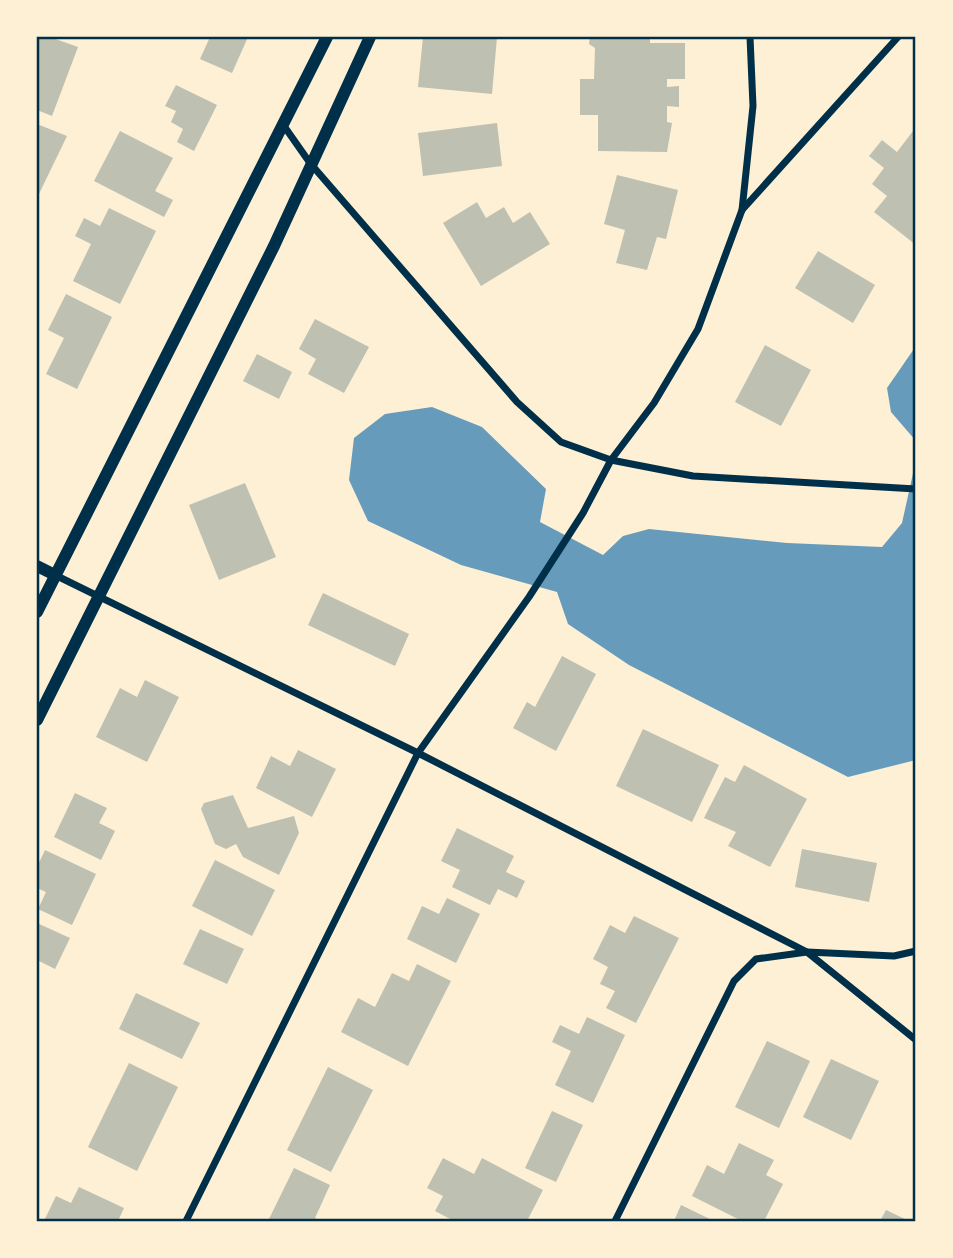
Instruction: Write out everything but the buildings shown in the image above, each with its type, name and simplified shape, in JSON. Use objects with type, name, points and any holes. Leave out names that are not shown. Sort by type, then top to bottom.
[{"type":"street","points":[[37,612],[327,37]]},
{"type":"street","points":[[37,720],[274,246],[370,37]]},
{"type":"street","points":[[186,1221],[418,753],[529,597],[583,513],[611,460],[654,403],[698,329],[742,210],[753,106],[750,37]]},
{"type":"street","points":[[742,210],[898,37]]},
{"type":"street","points":[[284,126],[310,163],[517,402],[561,442],[611,460],[693,476],[916,489]]},
{"type":"street","points":[[37,566],[418,753],[807,952],[916,1040]]},
{"type":"street","points":[[615,1221],[734,981],[756,959],[807,952],[894,956],[916,951]]},
{"type":"water","points":[[916,346],[916,441],[891,412],[887,388]]},
{"type":"water","points":[[432,407],[482,427],[546,489],[540,522],[603,555],[623,536],[649,529],[787,543],[882,547],[902,523],[916,460],[916,760],[848,777],[629,665],[568,624],[557,592],[461,565],[368,521],[349,480],[354,438],[385,414]]}]
